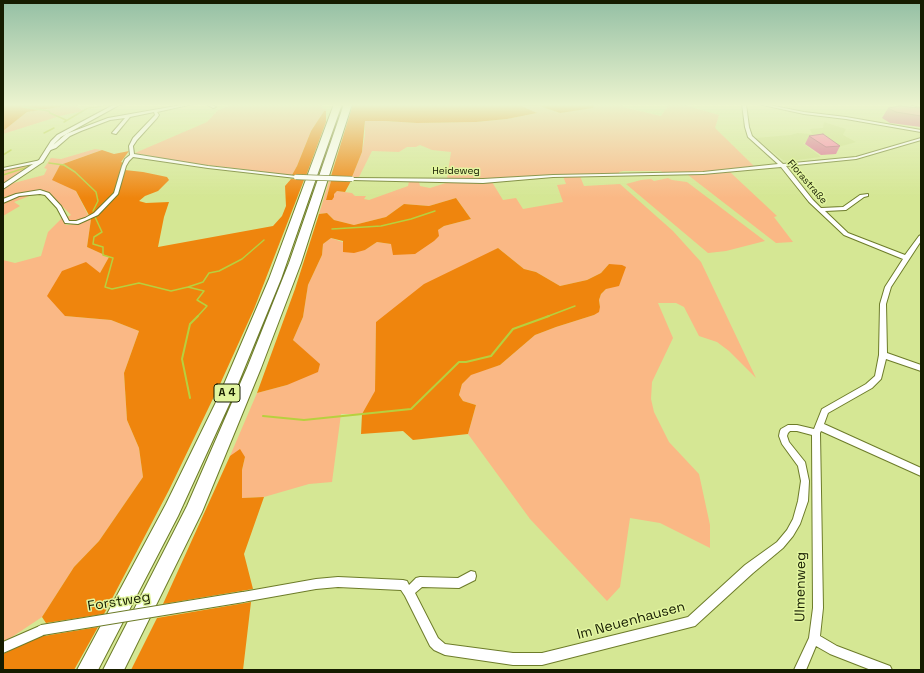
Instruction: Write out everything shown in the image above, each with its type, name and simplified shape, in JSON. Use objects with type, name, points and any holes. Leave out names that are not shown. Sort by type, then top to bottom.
[{"type":"highway","name":"A 4","points":[[87,670],[172,510],[226,396],[275,279],[327,135]]},
{"type":"highway","name":"A 4","points":[[113,670],[193,512],[254,368],[295,263],[338,135]]},
{"type":"street","points":[[3,187],[41,161],[53,142],[60,135]]},
{"type":"street","points":[[48,150],[68,135]]},
{"type":"street","points":[[3,200],[18,195],[40,192],[47,194],[59,207],[67,222],[76,223],[87,219],[96,214],[116,193],[124,166],[132,154],[131,146],[138,135]]},
{"type":"street","name":"Florastraße","points":[[750,135],[783,166],[811,201],[846,234],[906,258]]},
{"type":"street","name":"Heideweg","points":[[132,154],[202,166],[296,177],[504,180],[553,176],[703,174],[856,158],[921,139]]},
{"type":"street","points":[[3,169],[41,161]]},
{"type":"street","points":[[820,210],[844,209],[862,196],[866,195]]},
{"type":"street","points":[[921,238],[918,247],[906,258],[888,287],[884,304],[883,355],[880,371],[873,382],[825,411],[817,430],[921,472]]},
{"type":"street","points":[[883,355],[921,368]]},
{"type":"street","name":"Im Neuenhausen","points":[[409,592],[434,642],[438,646],[473,654],[513,659],[542,659],[691,622],[749,569],[780,545],[790,533],[797,521],[803,501],[805,481],[802,465],[786,444],[783,436],[784,431],[788,428],[817,430]]},
{"type":"street","name":"Ulmenweg","points":[[800,670],[814,639],[818,608],[816,526],[817,430]]},
{"type":"street","points":[[409,592],[420,582],[459,583],[471,576]]},
{"type":"street","name":"Forstweg","points":[[3,648],[42,630],[316,584],[338,582],[403,585],[409,592]]},
{"type":"street","points":[[814,639],[834,650],[886,670]]},
{"type":"shaded area","points":[[176,135],[309,135],[292,175],[190,163],[135,153]]},
{"type":"shaded area","points":[[309,135],[321,135],[306,176],[292,175]]},
{"type":"shaded area","points":[[343,135],[364,135],[362,152],[352,177],[331,176]]},
{"type":"shaded area","points":[[365,135],[723,135],[755,167],[689,173],[623,171],[619,172],[619,174],[560,174],[503,179],[447,179],[451,152],[432,150],[420,145],[416,147],[407,147],[399,152],[372,151],[359,177],[352,177],[362,152]]},
{"type":"shaded area","points":[[786,135],[844,135],[856,142],[835,148],[818,141],[803,143],[821,157],[789,161],[783,160],[755,138]]},
{"type":"shaded area","points":[[95,149],[102,150],[60,165],[53,179],[76,191],[89,217],[78,221],[69,221],[67,217],[71,215],[48,192],[42,191],[14,202],[20,206],[3,216],[3,190],[10,184],[44,175],[47,169],[44,168],[51,158],[61,159]]},
{"type":"shaded area","points":[[102,150],[114,154],[129,151],[121,162],[127,164],[125,170],[167,177],[169,180],[158,191],[145,196],[139,201],[146,203],[169,202],[164,217],[158,247],[273,226],[282,216],[286,206],[285,186],[291,179],[304,180],[254,309],[221,382],[169,490],[104,614],[46,623],[42,617],[74,567],[99,541],[143,477],[139,448],[127,420],[124,373],[139,331],[111,320],[65,316],[47,296],[62,271],[86,262],[100,273],[109,257],[87,247],[91,219],[76,191],[52,180],[60,165]]},
{"type":"shaded area","points":[[27,165],[32,166],[3,185],[3,170]]},
{"type":"shaded area","points":[[730,172],[777,216],[774,217],[793,242],[776,243],[688,175]]},
{"type":"shaded area","points":[[563,176],[580,176],[584,186],[620,184],[673,231],[701,262],[756,378],[729,351],[717,342],[699,336],[684,307],[676,303],[658,303],[673,338],[652,382],[651,399],[654,412],[669,442],[699,474],[710,525],[710,548],[660,523],[630,518],[620,587],[607,601],[530,519],[468,434],[476,405],[463,401],[459,395],[462,384],[471,374],[500,365],[535,335],[594,315],[600,307],[599,300],[601,294],[606,289],[609,264],[601,273],[587,280],[560,286],[536,272],[524,269],[498,248],[376,322],[375,392],[362,414],[341,414],[332,482],[309,484],[264,497],[242,498],[242,470],[245,457],[230,456],[257,393],[287,385],[305,352],[293,340],[303,317],[308,285],[322,255],[323,244],[331,238],[365,250],[377,242],[391,244],[438,230],[444,226],[471,219],[456,198],[429,206],[404,204],[386,217],[354,225],[334,220],[327,213],[319,214],[329,181],[331,181],[326,200],[337,191],[352,193],[355,196],[366,196],[364,199],[369,200],[408,186],[409,181],[419,182],[420,186],[430,188],[452,181],[492,182],[503,200],[516,198],[523,209],[563,202],[557,185],[566,184]]},
{"type":"shaded area","points":[[668,178],[687,182],[765,241],[726,251],[708,253],[626,184],[641,180],[651,179],[654,181]]},
{"type":"shaded area","points":[[331,181],[351,181],[345,192],[337,191],[332,200],[326,200]]},
{"type":"shaded area","points":[[456,198],[471,219],[444,226],[438,230],[439,236],[434,241],[415,254],[393,255],[391,244],[377,242],[365,250],[354,253],[343,252],[343,241],[331,238],[323,244],[322,255],[308,285],[303,317],[293,340],[320,364],[318,372],[287,385],[257,393],[295,289],[319,214],[327,213],[334,220],[354,225],[386,217],[404,204],[429,206]]},
{"type":"shaded area","points":[[62,218],[66,225],[77,224],[91,219],[87,247],[109,257],[100,273],[65,316],[111,320],[139,331],[124,373],[127,420],[139,448],[143,477],[99,541],[74,567],[42,617],[3,643],[3,260],[15,263],[41,256],[48,232]]},
{"type":"shaded area","points":[[498,248],[524,269],[536,272],[560,286],[587,280],[601,273],[609,264],[622,265],[626,267],[619,286],[606,289],[601,294],[599,300],[599,312],[535,335],[500,365],[471,375],[462,384],[459,395],[463,401],[476,405],[468,434],[413,440],[403,431],[361,434],[362,414],[375,391],[376,322],[424,284]]},
{"type":"shaded area","points":[[240,449],[245,457],[242,470],[242,498],[264,497],[244,554],[253,589],[163,604],[230,456]]},
{"type":"shaded area","points":[[251,602],[243,670],[131,670],[157,618]]},
{"type":"shaded area","points":[[98,627],[74,670],[3,670],[3,654],[38,637]]},
{"type":"building","points":[[825,135],[840,146],[826,147],[809,136]]},
{"type":"waterway","points":[[3,155],[11,150]]},
{"type":"waterway","points":[[49,163],[64,165],[75,172],[96,192],[98,201],[93,211]]},
{"type":"waterway","points":[[3,175],[28,167]]},
{"type":"waterway","points":[[332,229],[381,226],[411,219],[435,211]]},
{"type":"waterway","points":[[95,217],[102,232],[94,237],[93,244],[103,247],[103,255],[113,258],[105,287],[112,289],[139,283],[171,291],[188,287]]},
{"type":"waterway","points":[[188,287],[203,282],[209,273],[219,271],[242,259],[264,240]]},
{"type":"waterway","points":[[188,287],[204,291],[197,300],[207,306],[197,317]]},
{"type":"waterway","points":[[546,317],[575,306]]},
{"type":"waterway","points":[[263,416],[304,420],[411,409],[459,362],[466,362],[491,356],[513,329],[549,316]]},
{"type":"waterway","points":[[190,398],[182,359],[190,324],[197,317]]}]
